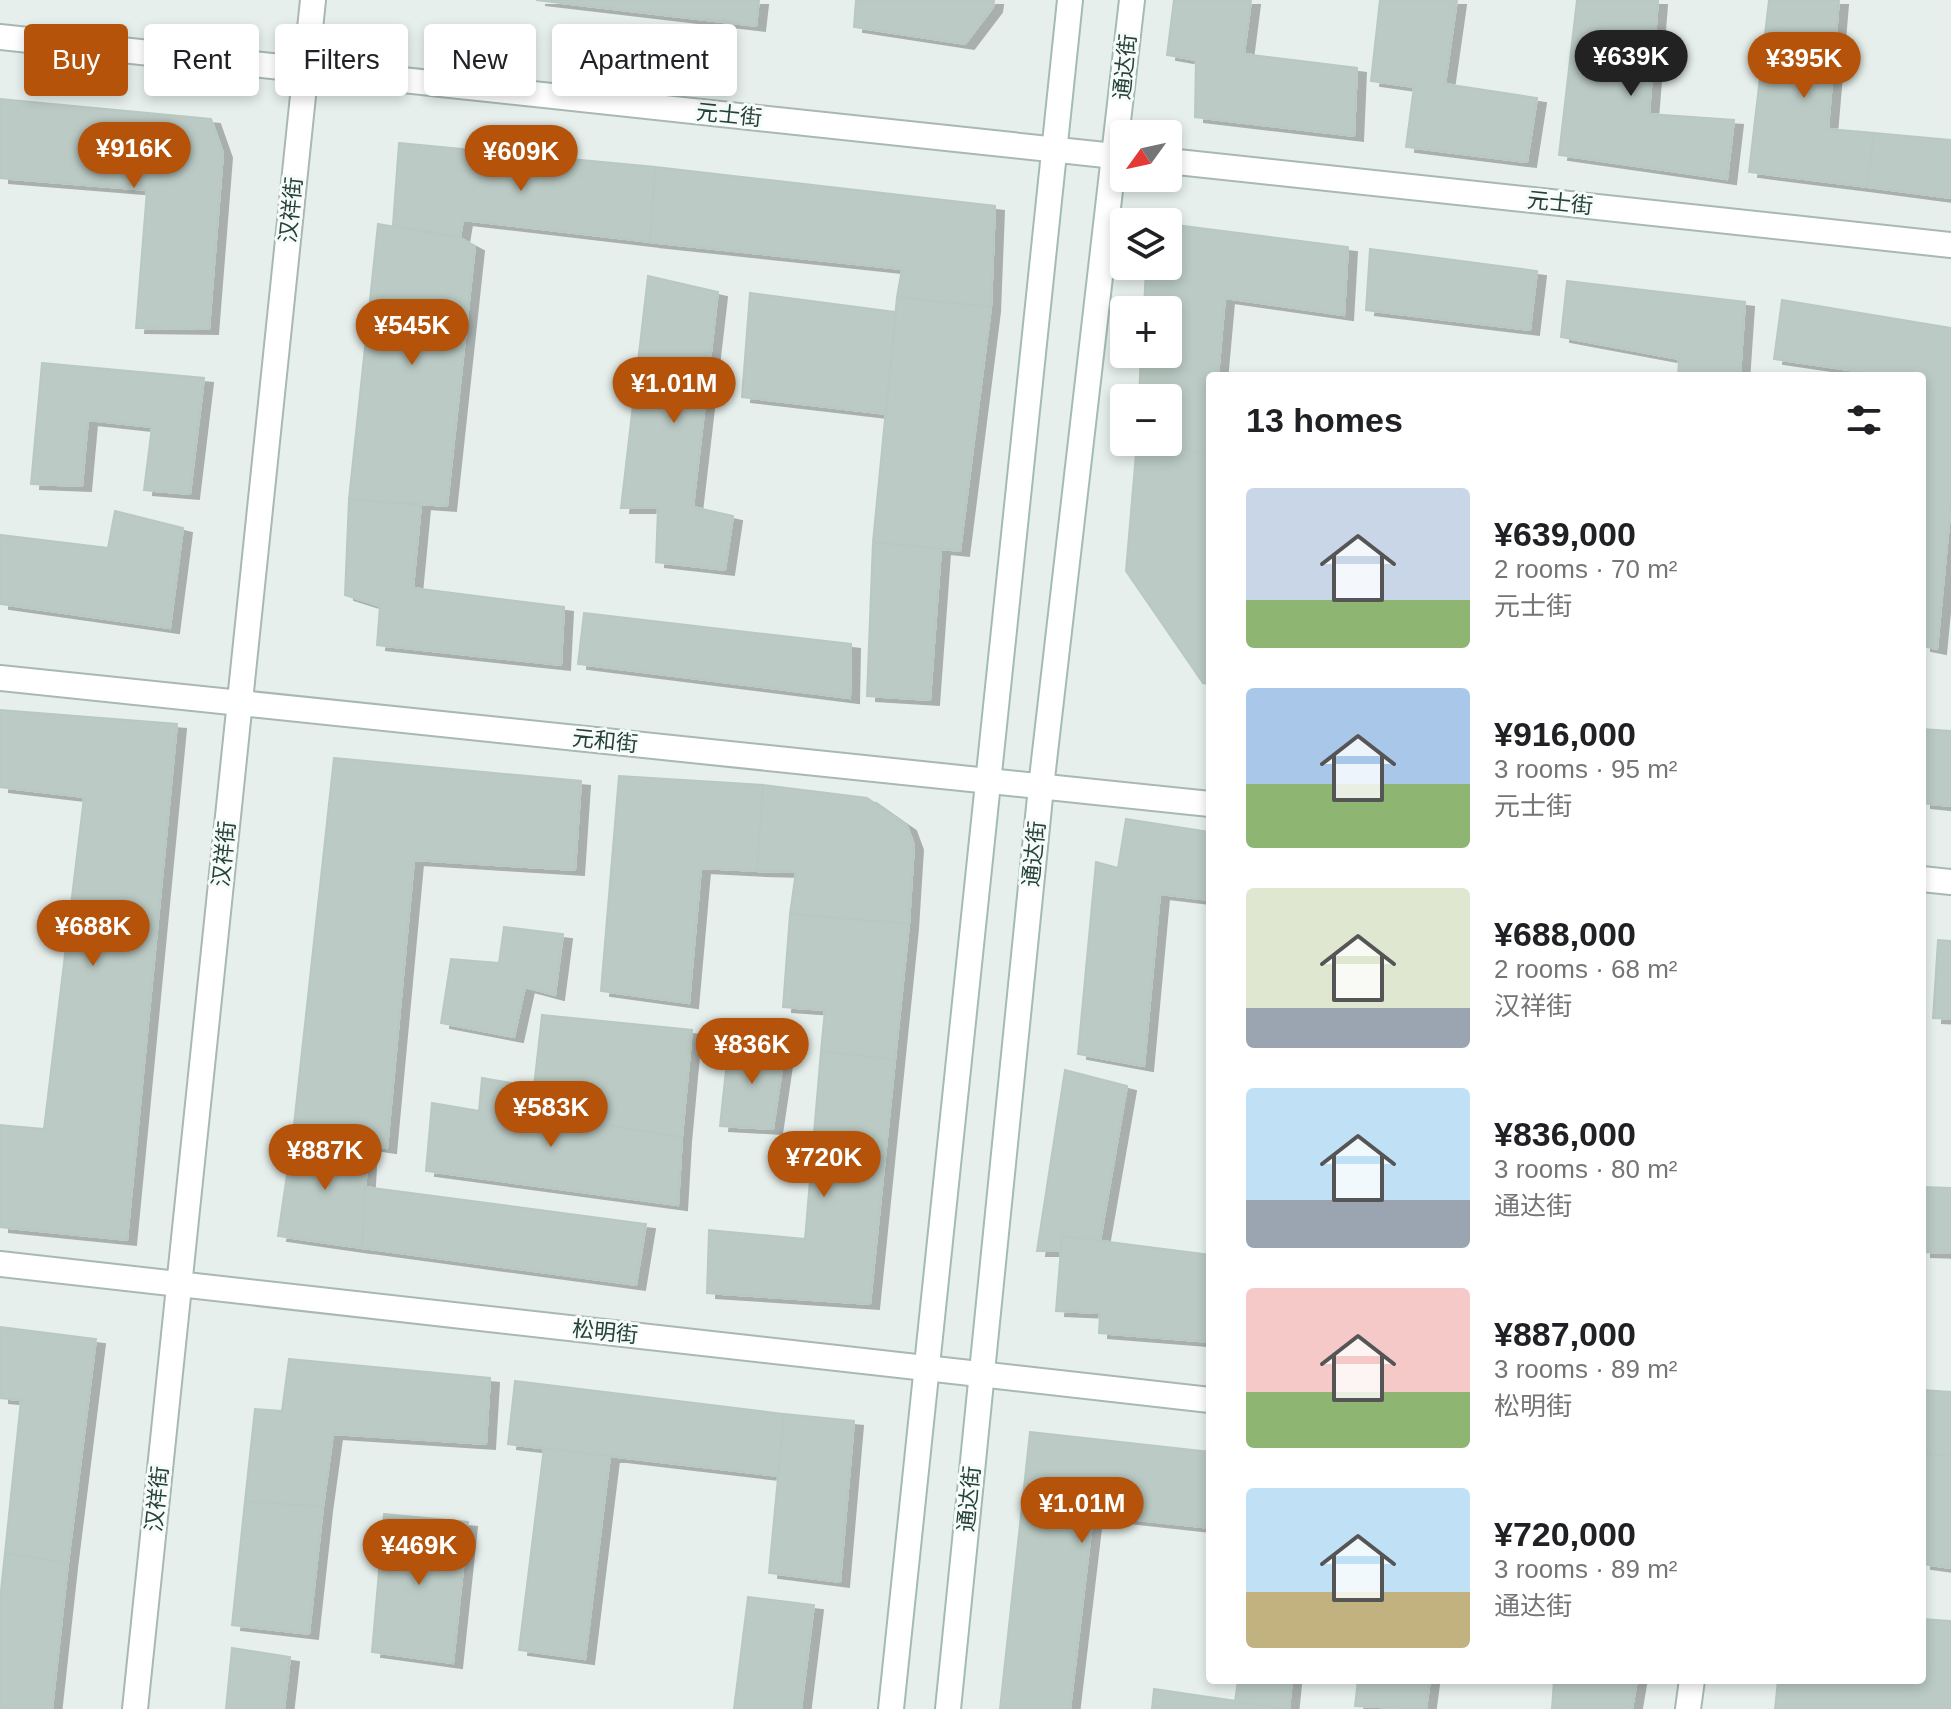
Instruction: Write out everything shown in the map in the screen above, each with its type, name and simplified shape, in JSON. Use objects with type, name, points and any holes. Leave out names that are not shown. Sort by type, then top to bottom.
[{"type":"street","name":"汉祥街","points":[[311,24],[313,0]]},
{"type":"street","points":[[891,1709],[1070,0]]},
{"type":"street","name":"通达街","points":[[1123,120],[1132,0]]},
{"type":"street","name":"元士街","points":[[0,37],[275,67]]},
{"type":"street","name":"元士街","points":[[408,81],[1110,155]]},
{"type":"street","name":"汉祥街","points":[[135,1709],[303,96]]},
{"type":"street","name":"元士街","points":[[1182,163],[1951,245]]},
{"type":"street","name":"通达街","points":[[948,1709],[1041,787],[1115,192]]},
{"type":"street","name":"元和街","points":[[0,678],[1206,804]]},
{"type":"street","points":[[1926,879],[1951,882]]},
{"type":"street","name":"松明街","points":[[0,1264],[1206,1400]]},
{"type":"street","points":[[1688,1709],[1691,1684]]},
{"type":"building","points":[[536,0],[759,0],[756,26]]},
{"type":"building","points":[[856,0],[994,0],[993,7],[965,44],[854,27]]},
{"type":"building","points":[[1174,0],[1251,0],[1244,54],[1357,68],[1354,136],[1195,117],[1196,60],[1167,55]]},
{"type":"building","points":[[1380,0],[1457,0],[1445,84],[1537,98],[1527,162],[1406,147],[1414,87],[1371,81]]},
{"type":"building","points":[[1577,0],[1658,0],[1649,114],[1734,120],[1727,179],[1559,155]]},
{"type":"building","points":[[1769,0],[1839,0],[1828,129],[1874,133],[1867,187],[1749,172]]},
{"type":"building","points":[[0,99],[211,119],[223,153],[209,329],[136,328],[147,190],[0,178]]},
{"type":"building","points":[[1874,133],[1951,140],[1951,198],[1867,187]]},
{"type":"building","points":[[399,143],[655,167],[650,242],[463,220],[460,238],[393,225]]},
{"type":"building","points":[[655,167],[995,206],[991,307],[897,297],[902,269],[650,242]]},
{"type":"building","points":[[378,224],[460,238],[475,246],[447,506],[349,499]]},
{"type":"building","points":[[1182,226],[1348,247],[1344,315],[1225,298],[1218,372],[1206,372],[1206,453],[1182,449],[1182,384],[1140,384],[1140,368],[1182,368],[1182,296],[1145,296],[1145,280],[1182,280]]},
{"type":"building","points":[[1370,249],[1537,271],[1530,330],[1366,310]]},
{"type":"building","points":[[648,276],[718,292],[693,507],[733,516],[725,570],[656,562],[658,508],[621,508]]},
{"type":"building","points":[[1567,281],[1745,302],[1740,372],[1678,372],[1679,359],[1561,337]]},
{"type":"building","points":[[750,293],[896,312],[886,414],[742,397]]},
{"type":"building","points":[[897,297],[991,307],[960,551],[873,542]]},
{"type":"building","points":[[1782,300],[1951,328],[1951,503],[1937,649],[1926,647],[1926,372],[1863,372],[1774,359]]},
{"type":"building","points":[[42,363],[204,378],[190,494],[144,490],[152,427],[88,420],[82,486],[31,484]]},
{"type":"building","points":[[1182,449],[1206,453],[1206,683],[1126,571],[1136,456],[1182,456]]},
{"type":"building","points":[[349,499],[421,505],[413,588],[564,607],[561,665],[377,645],[380,606],[345,595]]},
{"type":"building","points":[[115,511],[183,528],[170,628],[0,604],[0,535],[108,548]]},
{"type":"building","points":[[873,542],[941,549],[930,700],[867,696]]},
{"type":"building","points":[[584,613],[851,644],[850,698],[578,664]]},
{"type":"building","points":[[0,710],[177,724],[127,1240],[0,1227],[0,1125],[44,1129],[84,797],[0,787]]},
{"type":"building","points":[[1926,729],[1951,731],[1951,806],[1926,803]]},
{"type":"building","points":[[334,758],[581,781],[575,870],[414,860],[387,1148],[293,1134]]},
{"type":"building","points":[[619,776],[763,785],[757,871],[701,868],[689,1003],[601,991]]},
{"type":"building","points":[[763,785],[867,798],[907,826],[914,845],[909,924],[790,914],[796,872],[757,871]]},
{"type":"building","points":[[1126,819],[1206,831],[1206,900],[1160,894],[1144,1066],[1078,1054],[1096,862],[1118,868]]},
{"type":"building","points":[[790,914],[909,924],[895,1060],[821,1051],[825,1010],[783,1007]]},
{"type":"building","points":[[504,927],[563,934],[555,995],[525,987],[514,1037],[441,1023],[451,959],[499,963]]},
{"type":"building","points":[[1938,940],[1951,941],[1951,1019],[1933,1018]]},
{"type":"building","points":[[542,1015],[692,1030],[682,1137],[531,1114]]},
{"type":"building","points":[[729,1042],[785,1048],[773,1129],[720,1126]]},
{"type":"building","points":[[821,1051],[895,1060],[870,1304],[707,1293],[709,1230],[805,1239]]},
{"type":"building","points":[[1065,1070],[1127,1086],[1100,1241],[1062,1236],[1061,1251],[1037,1251]]},
{"type":"building","points":[[482,1078],[534,1087],[531,1114],[682,1137],[678,1205],[426,1171],[432,1103],[479,1111]]},
{"type":"building","points":[[293,1134],[368,1145],[362,1248],[278,1236]]},
{"type":"building","points":[[365,1187],[646,1224],[636,1285],[362,1248]]},
{"type":"building","points":[[1926,1187],[1951,1188],[1951,1253],[1926,1252]]},
{"type":"building","points":[[1062,1236],[1206,1254],[1206,1342],[1099,1333],[1100,1313],[1056,1311]]},
{"type":"building","points":[[0,1327],[96,1339],[68,1563],[5,1553],[21,1400],[0,1398]]},
{"type":"building","points":[[289,1359],[490,1378],[486,1444],[333,1434],[323,1507],[245,1501],[255,1409],[282,1411]]},
{"type":"building","points":[[515,1381],[784,1414],[778,1476],[508,1444]]},
{"type":"building","points":[[1926,1390],[1951,1392],[1951,1456],[1926,1453]]},
{"type":"building","points":[[784,1414],[854,1421],[840,1582],[769,1573]]},
{"type":"building","points":[[1030,1432],[1206,1452],[1206,1528],[1093,1515],[1070,1709],[1000,1709]]},
{"type":"building","points":[[544,1448],[610,1456],[585,1659],[519,1650]]},
{"type":"building","points":[[1926,1453],[1951,1456],[1951,1568],[1926,1565]]},
{"type":"building","points":[[245,1501],[323,1507],[309,1634],[232,1625]]},
{"type":"building","points":[[384,1514],[468,1522],[453,1663],[372,1652]]},
{"type":"building","points":[[5,1553],[68,1563],[52,1709],[0,1709],[0,1600]]},
{"type":"building","points":[[748,1597],[814,1605],[801,1709],[734,1709]]},
{"type":"building","points":[[1926,1619],[1951,1621],[1951,1709],[1775,1709],[1778,1684],[1926,1684]]},
{"type":"building","points":[[232,1648],[290,1657],[284,1709],[226,1709]]},
{"type":"building","points":[[1237,1684],[1292,1684],[1289,1709],[1235,1702]]},
{"type":"building","points":[[1358,1684],[1429,1684],[1426,1709],[1355,1706]]},
{"type":"building","points":[[1554,1684],[1636,1684],[1632,1709],[1552,1709]]},
{"type":"building","points":[[1154,1689],[1277,1707],[1277,1709],[1152,1709]]}]
